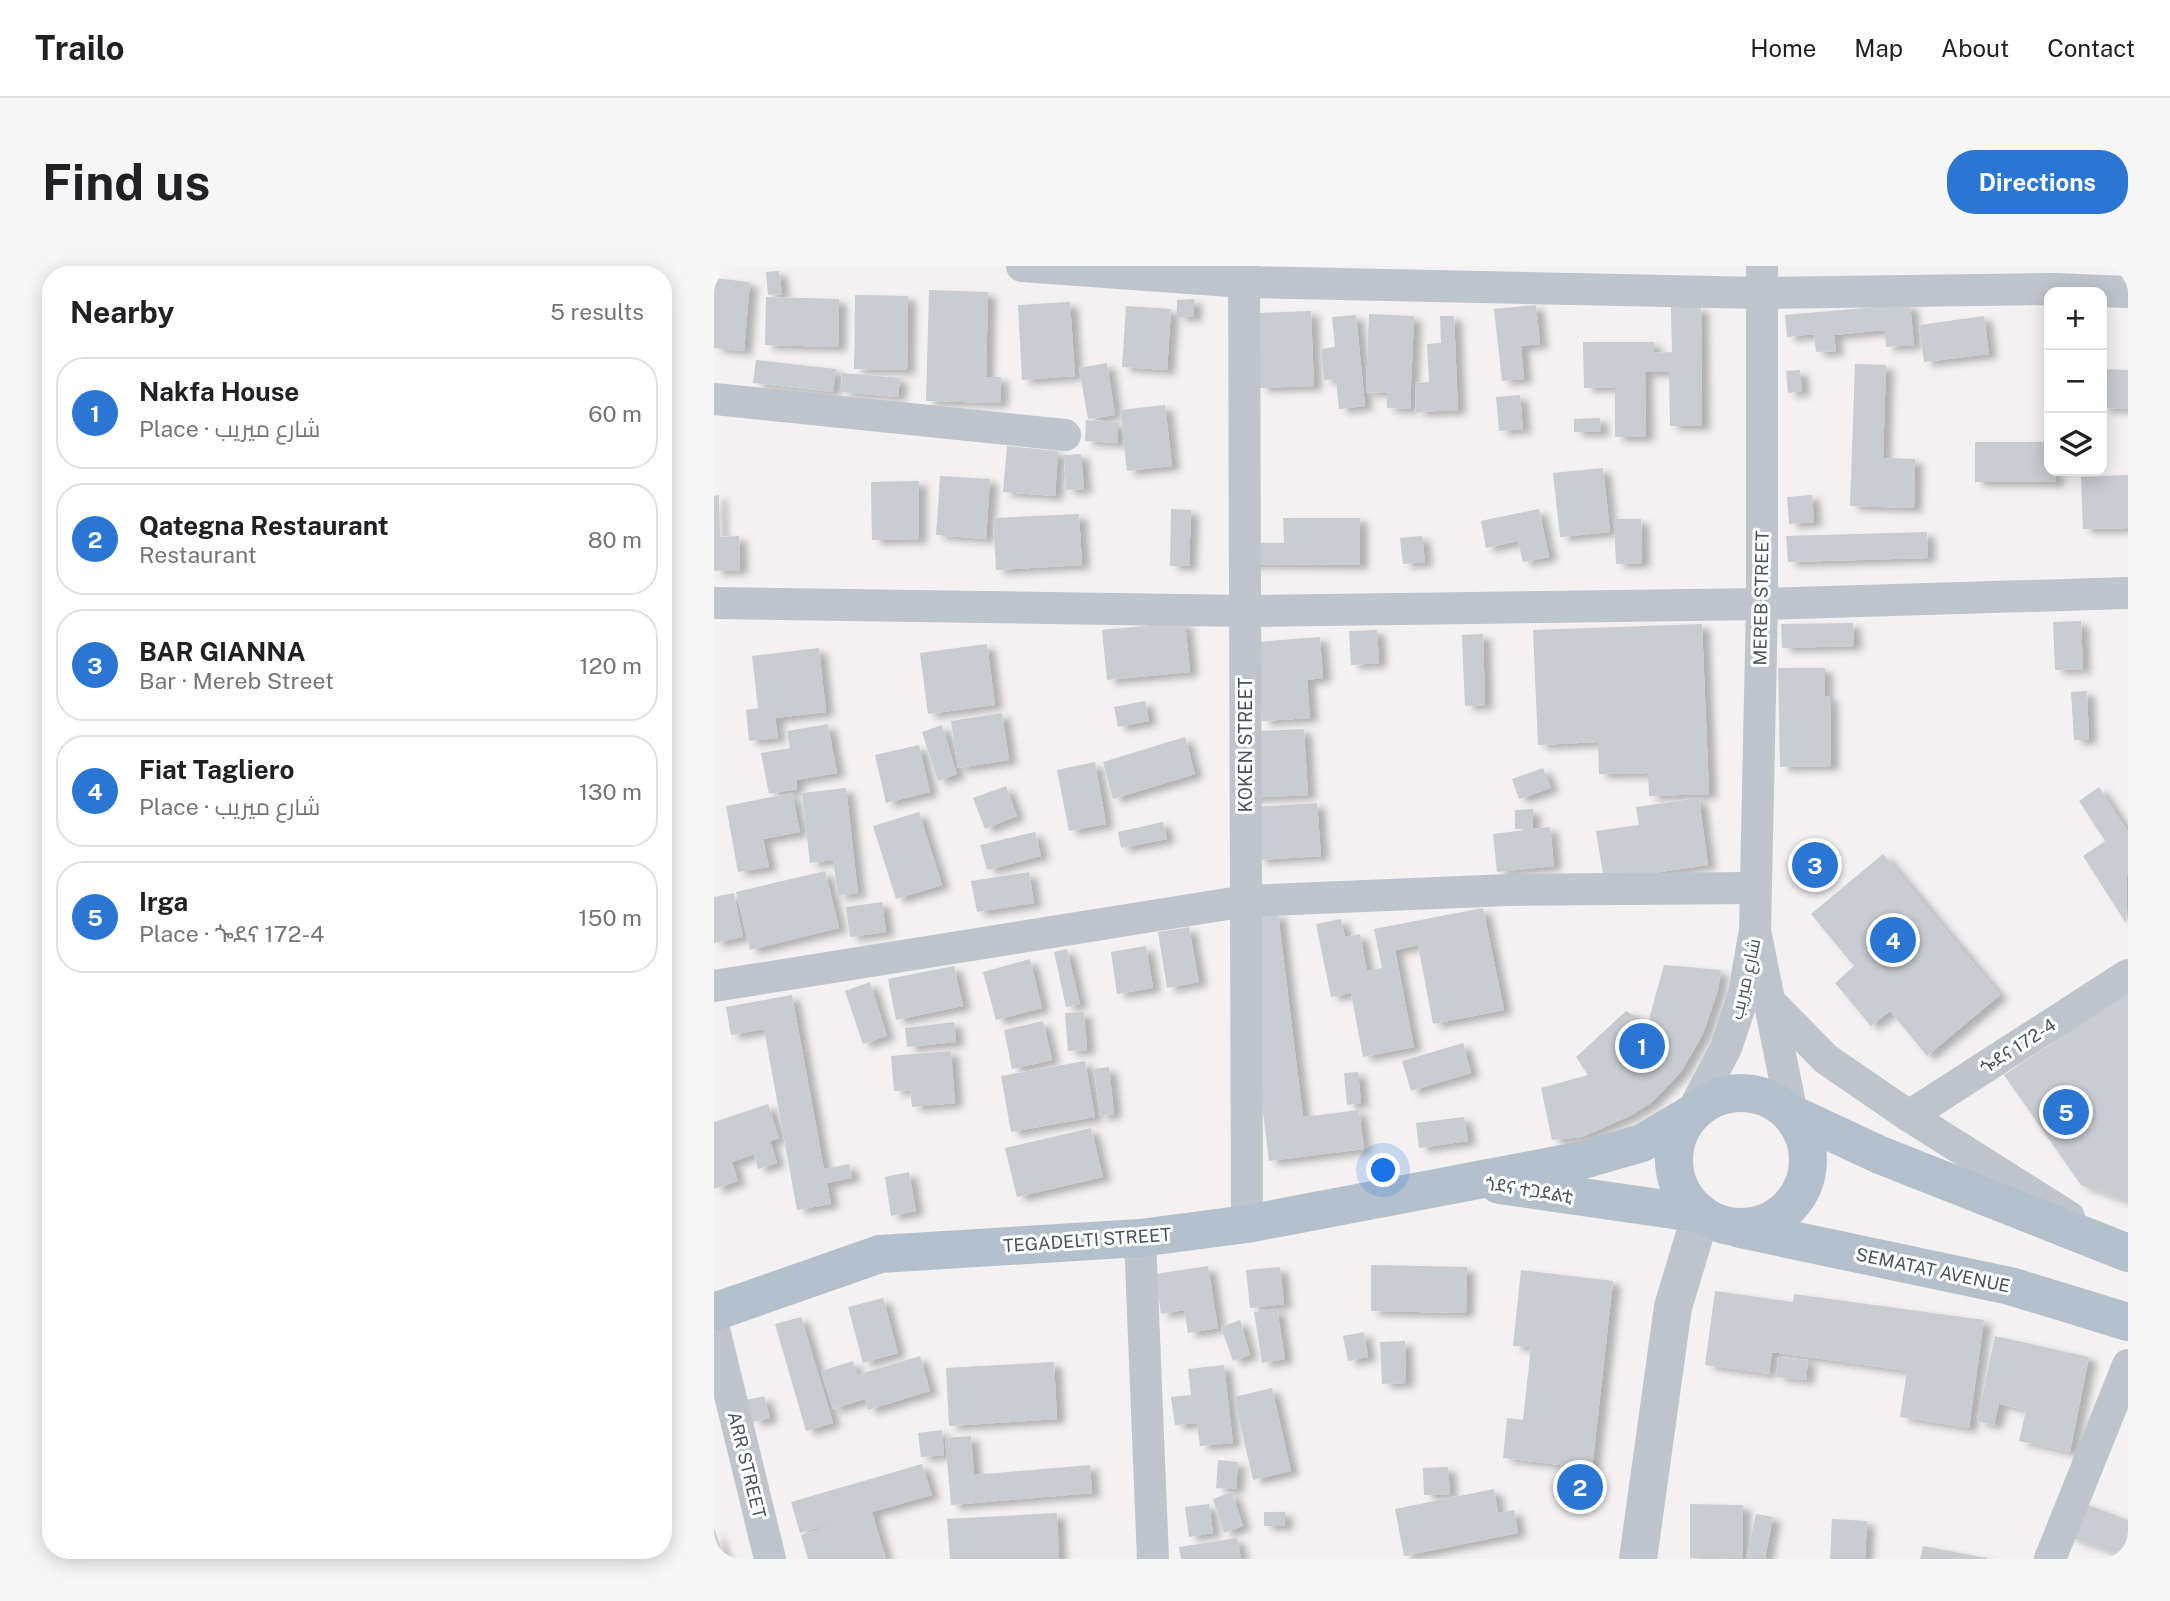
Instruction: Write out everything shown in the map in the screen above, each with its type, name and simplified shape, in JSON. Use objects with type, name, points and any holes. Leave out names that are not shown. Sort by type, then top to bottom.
[{"type":"main road","points":[[1791,1114],[1804,1134],[1809,1157],[1806,1180],[1796,1201],[1779,1216],[1758,1226],[1718,1221],[1685,1198],[1676,1177],[1674,1155],[1679,1133],[1691,1114],[1709,1100],[1730,1092],[1753,1093],[1774,1100],[1791,1114],[1880,1155],[2124,1251]]},
{"type":"main road","name":"ጎደና ተጋደልቲ","points":[[1466,1180],[1583,1160],[1631,1146],[1691,1114]]},
{"type":"main road","name":"TEGADELTI STREET","points":[[714,1312],[880,1254],[1140,1238],[1247,1224],[1466,1180]]},
{"type":"main road","name":"ጎደና ተጋደልቲ","points":[[1466,1180],[1718,1221]]},
{"type":"main road","name":"SEMATAT AVENUE","points":[[1718,1221],[2010,1286],[2128,1322]]},
{"type":"street","points":[[1022,266],[1244,274],[1762,279],[2128,292]]},
{"type":"street","name":"KOKEN STREET","points":[[1244,274],[1247,1224]]},
{"type":"street","name":"MEREB STREET","points":[[1755,930],[1762,604],[1762,279]]},
{"type":"street","points":[[714,399],[1065,435]]},
{"type":"street","points":[[714,603],[1245,611],[1762,604],[2128,593]]},
{"type":"street","points":[[714,986],[1246,901],[1508,890],[1754,888]]},
{"type":"street","name":"شارع ميريب","points":[[1755,930],[1791,1114]]},
{"type":"street","name":"شارع ميريب","points":[[1691,1114],[1726,1048],[1744,994],[1755,930]]},
{"type":"street","name":"ጐደና 172-4","points":[[1909,1116],[2128,975]]},
{"type":"street","points":[[1769,1001],[1826,1059],[1909,1116],[2124,1251]]},
{"type":"street","points":[[1638,1559],[1673,1307],[1718,1221]]},
{"type":"street","points":[[1140,1238],[1153,1559]]},
{"type":"street","name":"ARR STREET","points":[[714,1329],[770,1559]]},
{"type":"street","points":[[2050,1559],[2128,1365]]},
{"type":"building","points":[[779,271],[782,294],[768,295],[766,272]]},
{"type":"building","points":[[714,278],[750,282],[744,351],[714,348]]},
{"type":"building","points":[[929,290],[988,292],[986,377],[1001,377],[1000,403],[926,401]]},
{"type":"building","points":[[855,295],[908,296],[907,370],[854,369]]},
{"type":"building","points":[[766,297],[839,299],[838,347],[765,345]]},
{"type":"building","points":[[1194,299],[1194,317],[1177,317],[1177,300]]},
{"type":"building","points":[[1070,302],[1075,376],[1022,380],[1018,305]]},
{"type":"building","points":[[1910,304],[1914,345],[1886,347],[1885,330],[1834,335],[1836,351],[1816,352],[1814,334],[1787,337],[1785,315]]},
{"type":"building","points":[[1536,305],[1540,344],[1521,346],[1524,379],[1502,381],[1494,309]]},
{"type":"building","points":[[1126,306],[1171,309],[1167,370],[1122,367]]},
{"type":"building","points":[[1671,306],[1701,307],[1702,426],[1670,426],[1669,372],[1645,372],[1646,437],[1615,437],[1615,387],[1584,388],[1583,342],[1654,342],[1654,353],[1672,352]]},
{"type":"building","points":[[1311,311],[1314,386],[1260,388],[1257,313]]},
{"type":"building","points":[[1369,314],[1414,316],[1410,409],[1387,408],[1387,393],[1366,392]]},
{"type":"building","points":[[1356,315],[1365,406],[1339,409],[1336,379],[1324,380],[1321,349],[1335,347],[1332,317]]},
{"type":"building","points":[[1440,316],[1454,316],[1458,410],[1416,412],[1415,383],[1429,382],[1427,344],[1441,343]]},
{"type":"building","points":[[1984,316],[1989,354],[1924,362],[1919,325]]},
{"type":"building","points":[[756,360],[836,369],[833,392],[753,383]]},
{"type":"building","points":[[1107,363],[1115,415],[1088,419],[1079,368]]},
{"type":"building","points":[[1855,364],[1886,365],[1883,458],[1915,459],[1914,508],[1850,506]]},
{"type":"building","points":[[2107,369],[2128,370],[2128,409],[2107,408]]},
{"type":"building","points":[[1800,370],[1802,391],[1788,393],[1786,371]]},
{"type":"building","points":[[842,373],[900,378],[898,397],[841,392]]},
{"type":"building","points":[[1520,395],[1523,429],[1499,431],[1496,397]]},
{"type":"building","points":[[1165,405],[1172,466],[1127,471],[1120,410]]},
{"type":"building","points":[[1600,418],[1601,432],[1574,432],[1574,419]]},
{"type":"building","points":[[1086,420],[1118,422],[1118,443],[1085,441]]},
{"type":"building","points":[[1975,442],[2044,442],[2044,476],[2056,476],[2056,482],[1975,482]]},
{"type":"building","points":[[1007,446],[1058,451],[1055,496],[1003,492]]},
{"type":"building","points":[[1081,454],[1084,489],[1066,490],[1064,455]]},
{"type":"building","points":[[1603,468],[1610,532],[1560,537],[1553,473]]},
{"type":"building","points":[[2128,475],[2128,528],[2083,529],[2081,477]]},
{"type":"building","points":[[940,476],[990,479],[986,539],[936,535]]},
{"type":"building","points":[[919,481],[919,539],[872,540],[871,482]]},
{"type":"building","points":[[719,495],[720,537],[739,536],[740,570],[714,571],[714,496]]},
{"type":"building","points":[[1812,495],[1814,522],[1789,524],[1787,497]]},
{"type":"building","points":[[1171,509],[1191,510],[1189,566],[1170,566]]},
{"type":"building","points":[[1539,509],[1549,557],[1523,562],[1518,541],[1486,548],[1481,521]]},
{"type":"building","points":[[1079,514],[1082,565],[996,570],[993,518]]},
{"type":"building","points":[[1283,518],[1360,518],[1360,565],[1243,564],[1243,543],[1284,543]]},
{"type":"building","points":[[1614,519],[1641,519],[1642,563],[1616,564]]},
{"type":"building","points":[[1927,532],[1928,558],[1788,562],[1786,536]]},
{"type":"building","points":[[1422,536],[1425,562],[1403,564],[1400,538]]},
{"type":"building","points":[[2081,621],[2083,669],[2055,670],[2053,622]]},
{"type":"building","points":[[1185,622],[1190,672],[1107,680],[1102,630]]},
{"type":"building","points":[[1853,623],[1854,646],[1782,648],[1781,624]]},
{"type":"building","points":[[1702,624],[1709,794],[1649,796],[1648,773],[1599,774],[1598,742],[1538,745],[1533,630]]},
{"type":"building","points":[[1377,630],[1379,663],[1351,665],[1349,631]]},
{"type":"building","points":[[1483,634],[1485,705],[1465,706],[1462,635]]},
{"type":"building","points":[[1320,637],[1323,678],[1307,680],[1310,718],[1262,721],[1256,642]]},
{"type":"building","points":[[987,644],[995,705],[928,714],[920,653]]},
{"type":"building","points":[[819,648],[826,712],[775,718],[778,738],[749,741],[746,710],[758,708],[752,656]]},
{"type":"building","points":[[1778,668],[1825,668],[1825,696],[1830,697],[1831,766],[1780,767]]},
{"type":"building","points":[[2087,691],[2089,740],[2074,740],[2071,692]]},
{"type":"building","points":[[1145,701],[1149,721],[1118,727],[1114,707]]},
{"type":"building","points":[[1002,713],[1009,760],[958,768],[951,721]]},
{"type":"building","points":[[828,724],[837,773],[796,780],[797,789],[769,794],[761,753],[790,748],[787,731]]},
{"type":"building","points":[[942,725],[957,774],[938,781],[922,732]]},
{"type":"building","points":[[1304,729],[1308,795],[1243,798],[1240,732]]},
{"type":"building","points":[[1185,737],[1195,774],[1113,799],[1103,762]]},
{"type":"building","points":[[919,745],[930,792],[886,803],[875,755]]},
{"type":"building","points":[[1095,762],[1106,824],[1069,831],[1057,770]]},
{"type":"building","points":[[1543,768],[1551,788],[1519,799],[1512,779]]},
{"type":"building","points":[[1006,786],[1017,816],[985,829],[973,798]]},
{"type":"building","points":[[2099,787],[2128,832],[2126,923],[2083,856],[2105,841],[2079,801]]},
{"type":"building","points":[[846,788],[858,893],[838,896],[833,860],[810,863],[802,793]]},
{"type":"building","points":[[792,793],[800,832],[763,839],[769,867],[738,872],[726,806]]},
{"type":"building","points":[[1699,798],[1708,865],[1604,880],[1596,831],[1639,825],[1636,807]]},
{"type":"building","points":[[1317,803],[1321,856],[1258,860],[1254,807]]},
{"type":"building","points":[[1533,809],[1533,829],[1515,829],[1515,810]]},
{"type":"building","points":[[919,812],[942,885],[896,899],[873,826]]},
{"type":"building","points":[[1163,822],[1167,839],[1121,848],[1118,832]]},
{"type":"building","points":[[1550,827],[1554,866],[1497,872],[1493,834]]},
{"type":"building","points":[[1035,832],[1041,856],[987,870],[980,845]]},
{"type":"building","points":[[1883,854],[2000,995],[1927,1056],[1890,1011],[1871,1026],[1835,983],[1854,966],[1811,914]]},
{"type":"building","points":[[825,871],[839,928],[750,950],[736,892]]},
{"type":"building","points":[[1029,872],[1034,903],[977,912],[971,881]]},
{"type":"building","points":[[734,893],[743,937],[714,943],[714,897]]},
{"type":"building","points":[[882,902],[886,932],[850,937],[846,907]]},
{"type":"building","points":[[1483,908],[1504,1010],[1433,1024],[1418,945],[1395,950],[1414,1047],[1363,1057],[1351,993],[1331,997],[1316,924],[1341,919],[1345,937],[1360,934],[1367,971],[1382,968],[1374,929]]},
{"type":"building","points":[[1278,913],[1303,1117],[1359,1110],[1364,1149],[1269,1161],[1239,918]]},
{"type":"building","points":[[1189,927],[1199,982],[1167,988],[1158,932]]},
{"type":"building","points":[[1146,946],[1153,988],[1117,994],[1111,952]]},
{"type":"building","points":[[1067,949],[1080,1004],[1066,1007],[1054,952]]},
{"type":"building","points":[[1030,959],[1042,1008],[996,1020],[983,972]]},
{"type":"building","points":[[1664,965],[1721,970],[1718,990],[1703,1034],[1681,1072],[1651,1103],[1630,1116],[1582,1137],[1552,1140],[1541,1088],[1588,1075],[1576,1057],[1626,1011],[1648,1023]]},
{"type":"building","points":[[954,966],[963,1006],[896,1020],[888,979]]},
{"type":"building","points":[[870,982],[887,1036],[863,1044],[845,991]]},
{"type":"building","points":[[2128,992],[2128,1201],[2081,1185],[2004,1075]]},
{"type":"building","points":[[792,995],[824,1169],[849,1164],[852,1178],[827,1183],[831,1204],[797,1210],[764,1029],[731,1035],[726,1007]]},
{"type":"building","points":[[1084,1012],[1087,1050],[1068,1051],[1065,1013]]},
{"type":"building","points":[[1043,1021],[1052,1060],[1012,1069],[1004,1030]]},
{"type":"building","points":[[954,1022],[956,1042],[907,1047],[905,1028]]},
{"type":"building","points":[[1463,1043],[1471,1073],[1411,1091],[1402,1061]]},
{"type":"building","points":[[951,1051],[955,1103],[912,1107],[910,1090],[894,1091],[891,1056]]},
{"type":"building","points":[[1085,1061],[1095,1117],[1011,1132],[1001,1076]]},
{"type":"building","points":[[1109,1067],[1114,1114],[1100,1116],[1094,1069]]},
{"type":"building","points":[[1358,1072],[1361,1103],[1347,1105],[1344,1073]]},
{"type":"building","points":[[768,1104],[779,1138],[770,1141],[777,1163],[758,1169],[754,1154],[732,1162],[738,1181],[714,1189],[714,1122]]},
{"type":"building","points":[[1464,1117],[1468,1141],[1419,1148],[1416,1123]]},
{"type":"building","points":[[1091,1128],[1103,1177],[1017,1197],[1005,1148]]},
{"type":"building","points":[[909,1172],[916,1211],[891,1216],[885,1177]]},
{"type":"building","points":[[1371,1265],[1467,1267],[1466,1313],[1371,1311]]},
{"type":"building","points":[[1208,1266],[1218,1328],[1188,1333],[1184,1310],[1161,1314],[1155,1274]]},
{"type":"building","points":[[1280,1267],[1284,1304],[1250,1308],[1246,1270]]},
{"type":"building","points":[[1521,1270],[1613,1281],[1592,1469],[1503,1458],[1507,1418],[1523,1420],[1531,1347],[1513,1346]]},
{"type":"building","points":[[1715,1291],[1793,1302],[1794,1294],[1984,1320],[1969,1428],[1900,1417],[1907,1371],[1772,1352],[1769,1374],[1705,1365]]},
{"type":"building","points":[[883,1298],[898,1353],[863,1363],[848,1307]]},
{"type":"building","points":[[1277,1309],[1285,1359],[1262,1363],[1254,1312]]},
{"type":"building","points":[[801,1317],[833,1423],[806,1431],[775,1324]]},
{"type":"building","points":[[1240,1320],[1250,1355],[1233,1361],[1221,1327]]},
{"type":"building","points":[[1364,1332],[1368,1357],[1348,1361],[1343,1336]]},
{"type":"building","points":[[1995,1336],[2089,1357],[2070,1452],[2019,1441],[2026,1410],[1999,1404],[1994,1425],[1977,1421]]},
{"type":"building","points":[[1405,1341],[1406,1383],[1382,1384],[1380,1342]]},
{"type":"building","points":[[920,1356],[930,1391],[868,1410],[865,1399],[833,1409],[821,1371],[853,1361],[857,1375]]},
{"type":"building","points":[[1778,1357],[1808,1360],[1806,1380],[1776,1377]]},
{"type":"building","points":[[1054,1362],[1057,1419],[949,1426],[946,1368]]},
{"type":"building","points":[[1224,1365],[1233,1443],[1200,1446],[1197,1423],[1175,1425],[1171,1397],[1191,1395],[1188,1369]]},
{"type":"building","points":[[1272,1388],[1291,1471],[1253,1480],[1234,1397]]},
{"type":"building","points":[[764,1396],[770,1418],[753,1422],[747,1400]]},
{"type":"building","points":[[942,1430],[944,1455],[921,1457],[918,1433]]},
{"type":"building","points":[[971,1436],[974,1475],[1090,1465],[1092,1493],[951,1505],[945,1438]]},
{"type":"building","points":[[1218,1460],[1238,1462],[1236,1489],[1216,1488]]},
{"type":"building","points":[[922,1464],[932,1495],[872,1512],[886,1559],[808,1559],[801,1535],[856,1517],[800,1533],[791,1502]]},
{"type":"building","points":[[1448,1467],[1450,1494],[1424,1495],[1423,1468]]},
{"type":"building","points":[[1494,1489],[1498,1513],[1514,1510],[1518,1533],[1404,1556],[1395,1509]]},
{"type":"building","points":[[1232,1492],[1243,1526],[1224,1533],[1213,1499]]},
{"type":"building","points":[[2080,1502],[2128,1520],[2128,1558],[2068,1536]]},
{"type":"building","points":[[1209,1504],[1213,1533],[1189,1537],[1185,1507]]},
{"type":"building","points":[[1690,1504],[1743,1505],[1743,1559],[1690,1558]]},
{"type":"building","points":[[1264,1512],[1285,1512],[1285,1526],[1264,1526]]},
{"type":"building","points":[[1057,1513],[1059,1559],[950,1559],[947,1519]]},
{"type":"building","points":[[1756,1514],[1773,1517],[1765,1559],[1746,1559]]},
{"type":"building","points":[[1832,1519],[1867,1521],[1865,1559],[1830,1559]]},
{"type":"building","points":[[714,1528],[725,1559],[714,1559]]},
{"type":"building","points":[[1237,1538],[1241,1559],[1181,1559],[1179,1547]]},
{"type":"building","points":[[1923,1546],[1987,1558],[1920,1559]]},
{"type":"place","name":"BAR GIANNA","points":[[1815,865]]},
{"type":"place","name":"Fiat Tagliero","points":[[1893,940]]},
{"type":"place","name":"Nakfa House","points":[[1642,1046]]},
{"type":"place","name":"Irga","points":[[2066,1112]]},
{"type":"place","name":"Qategna Restaurant","points":[[1580,1487]]}]
